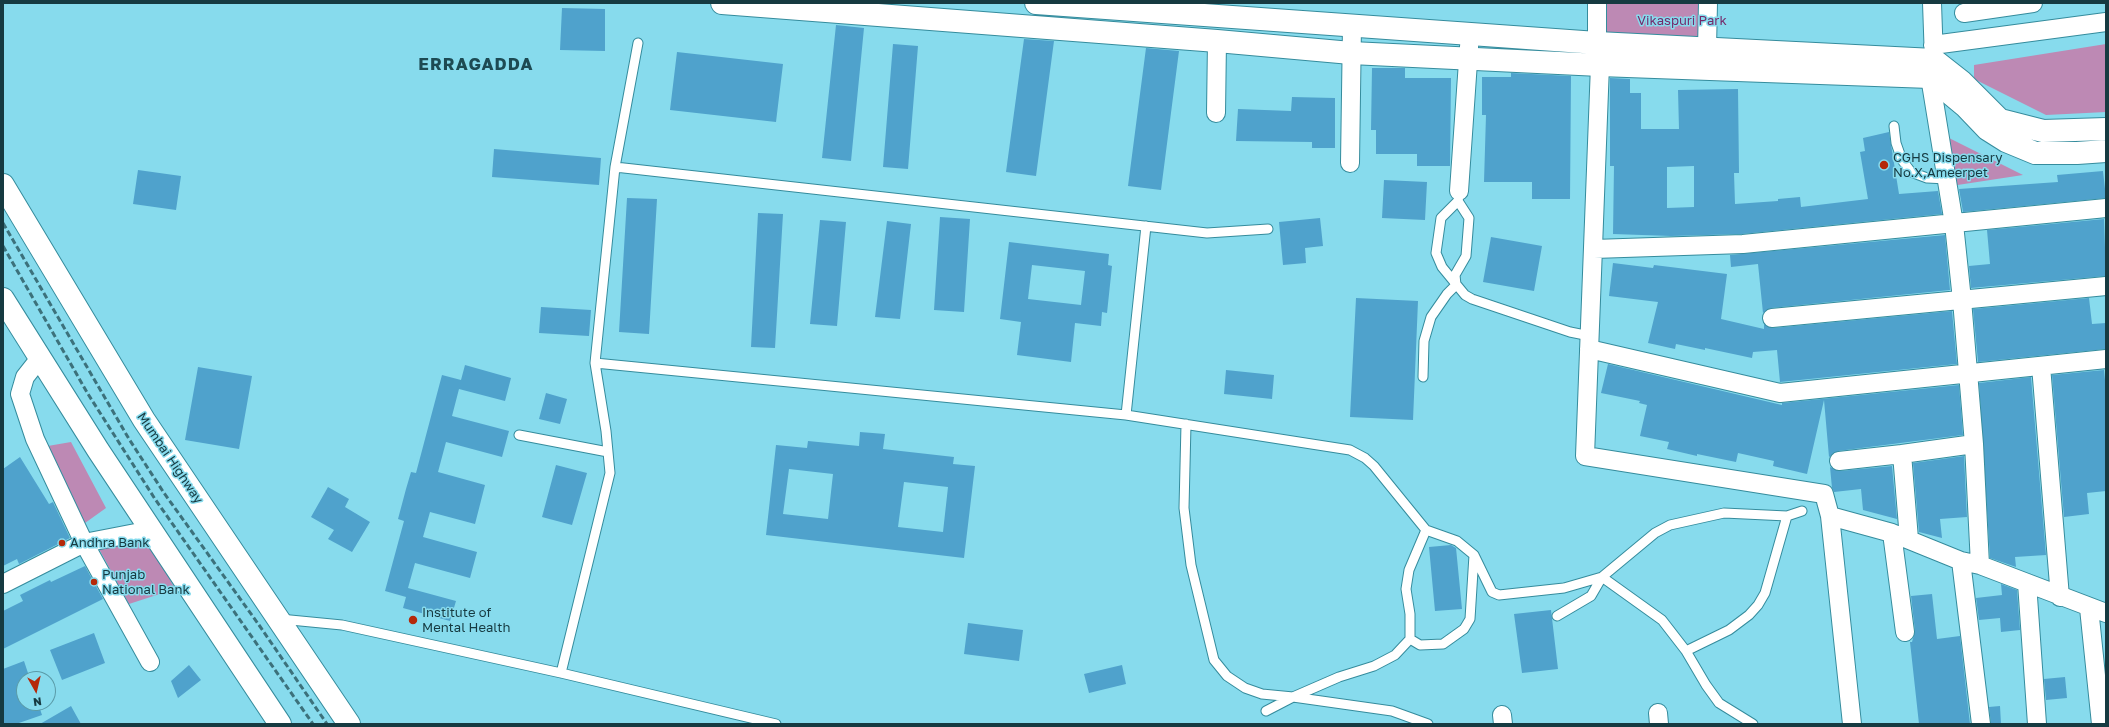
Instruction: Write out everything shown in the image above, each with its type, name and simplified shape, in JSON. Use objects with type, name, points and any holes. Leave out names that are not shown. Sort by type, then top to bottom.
[{"type":"main road","points":[[722,3],[1217,40],[1351,53],[1600,66],[1932,61]]},
{"type":"main road","points":[[1036,3],[1213,9],[1352,25],[1598,43],[1932,61],[1962,82],[2000,120],[2043,131],[2106,129]]},
{"type":"main road","points":[[1213,9],[1217,40]]},
{"type":"main road","points":[[1932,61],[1965,106],[1987,129],[2006,141],[2035,153],[2106,151]]},
{"type":"main road","name":"Mumbai Highway","points":[[3,185],[144,420],[349,724]]},
{"type":"main road","points":[[3,299],[151,530],[280,724]]},
{"type":"street","points":[[1597,3],[1600,66],[1585,456],[1824,494],[1830,516],[1852,724]]},
{"type":"street","points":[[1707,48],[1708,3]]},
{"type":"street","points":[[1932,3],[1932,61],[1954,224],[1962,300],[1974,444],[1980,565]]},
{"type":"street","points":[[1964,13],[2033,3]]},
{"type":"street","points":[[1932,61],[2106,22]]},
{"type":"street","points":[[1350,162],[1352,25]]},
{"type":"street","points":[[1459,196],[1470,33]]},
{"type":"street","points":[[1216,113],[1217,40]]},
{"type":"street","points":[[1594,249],[1743,244],[2106,208]]},
{"type":"street","points":[[1772,318],[2106,286]]},
{"type":"street","points":[[1589,343],[1780,393],[2106,359]]},
{"type":"street","points":[[40,358],[25,377],[20,394],[35,439],[84,543],[150,662]]},
{"type":"street","points":[[2041,366],[2060,596]]},
{"type":"street","points":[[1839,461],[1974,444]]},
{"type":"street","points":[[1902,454],[1909,539]]},
{"type":"street","points":[[1830,516],[1892,533],[1961,561],[1980,565],[2089,608],[2106,613]]},
{"type":"street","points":[[3,584],[84,543],[151,530]]},
{"type":"street","points":[[1892,533],[1905,632]]},
{"type":"street","points":[[1961,561],[1981,724]]},
{"type":"street","points":[[2027,583],[2037,724]]},
{"type":"street","points":[[2089,608],[2100,724]]},
{"type":"lane","points":[[561,672],[610,473],[595,363],[615,167],[638,43]]},
{"type":"lane","points":[[1894,126],[1896,143],[1902,160],[1911,172],[1927,178],[1947,179]]},
{"type":"lane","points":[[615,167],[1207,233],[1268,229]]},
{"type":"lane","points":[[1456,285],[1455,274],[1466,256],[1469,218],[1459,196],[1441,218],[1436,253],[1442,267],[1456,285],[1465,295],[1472,299],[1570,332],[1589,343]]},
{"type":"lane","points":[[1126,414],[1146,226]]},
{"type":"lane","points":[[1423,377],[1424,341],[1431,317],[1447,294],[1456,285]]},
{"type":"lane","points":[[595,363],[1126,414],[1350,450],[1365,458],[1374,466],[1426,530],[1457,541],[1474,555],[1484,572],[1489,588],[1492,592],[1499,595],[1564,588],[1602,577]]},
{"type":"lane","points":[[1186,424],[1184,508],[1190,558],[1214,660],[1227,676],[1245,688],[1262,694],[1392,711],[1428,724]]},
{"type":"lane","points":[[519,435],[608,452]]},
{"type":"lane","points":[[1557,616],[1591,596],[1602,577],[1655,533],[1670,525],[1724,513],[1788,516],[1802,511]]},
{"type":"lane","points":[[1686,651],[1729,630],[1749,615],[1758,605],[1765,593],[1788,516]]},
{"type":"lane","points":[[1266,711],[1293,697],[1339,677],[1374,666],[1395,655],[1410,639],[1410,614],[1406,589],[1409,570],[1426,530]]},
{"type":"lane","points":[[1410,639],[1420,645],[1443,644],[1464,629],[1470,619],[1474,555]]},
{"type":"lane","points":[[1602,577],[1662,620],[1686,651],[1719,703],[1752,724]]},
{"type":"lane","points":[[279,619],[342,625],[561,672],[776,724]]},
{"type":"green space","name":"Vikaspuri Park","points":[[1599,3],[1705,3],[1704,40],[1600,32]]},
{"type":"green space","points":[[2106,44],[2106,112],[2046,115],[1974,79],[1974,65]]},
{"type":"green space","points":[[1947,137],[2023,175],[1951,186]]},
{"type":"green space","points":[[71,442],[106,508],[85,523],[42,447]]},
{"type":"green space","points":[[148,539],[175,589],[129,604],[99,549]]},
{"type":"building","points":[[562,8],[605,9],[605,51],[560,50]]},
{"type":"building","points":[[836,25],[864,28],[851,161],[822,158]]},
{"type":"building","points":[[1024,39],[1054,41],[1036,176],[1006,172]]},
{"type":"building","points":[[893,44],[918,46],[908,169],[883,167]]},
{"type":"building","points":[[1146,48],[1179,51],[1161,190],[1128,186]]},
{"type":"building","points":[[677,52],[783,64],[776,122],[670,110]]},
{"type":"building","points":[[1372,68],[1405,68],[1405,78],[1451,78],[1450,166],[1417,166],[1417,154],[1376,154],[1376,130],[1371,130]]},
{"type":"building","points":[[1511,73],[1571,76],[1570,199],[1532,199],[1532,182],[1484,182],[1486,115],[1482,115],[1482,77],[1511,77]]},
{"type":"building","points":[[1610,78],[1630,79],[1630,93],[1641,93],[1641,129],[1679,129],[1678,90],[1738,89],[1739,173],[1734,173],[1735,204],[1778,201],[1778,199],[1800,197],[1801,207],[1868,199],[1860,152],[1865,151],[1863,138],[1889,132],[1899,194],[1938,191],[1942,214],[1742,234],[1671,236],[1613,234],[1614,166],[1610,166]],"holes":[[[1694,166],[1694,207],[1667,208],[1667,167]]]},
{"type":"building","points":[[1292,97],[1335,98],[1335,148],[1312,148],[1312,142],[1236,141],[1238,109],[1291,111]]},
{"type":"building","points":[[494,149],[601,158],[599,185],[492,177]]},
{"type":"building","points":[[138,170],[181,176],[176,210],[133,204]]},
{"type":"building","points":[[2103,171],[2106,198],[1963,212],[1959,189],[2058,182],[2057,175]]},
{"type":"building","points":[[1384,180],[1427,182],[1425,220],[1382,218]]},
{"type":"building","points":[[627,198],[657,199],[649,334],[619,332]]},
{"type":"building","points":[[758,213],[783,214],[775,348],[751,347]]},
{"type":"building","points":[[940,217],[970,219],[964,312],[934,310]]},
{"type":"building","points":[[1320,218],[1323,246],[1305,248],[1306,263],[1283,265],[1279,222]]},
{"type":"building","points":[[2104,219],[2106,276],[1971,288],[1969,266],[1990,264],[1987,230]]},
{"type":"building","points":[[820,220],[846,222],[837,326],[810,324]]},
{"type":"building","points":[[887,221],[911,224],[900,319],[875,317]]},
{"type":"building","points":[[1945,235],[1950,290],[1771,308],[1763,313],[1758,264],[1731,267],[1730,255]]},
{"type":"building","points":[[1491,237],[1542,246],[1534,291],[1483,282]]},
{"type":"building","points":[[1009,242],[1109,254],[1108,265],[1112,266],[1107,313],[1102,312],[1101,326],[1075,323],[1071,362],[1017,355],[1021,322],[1000,319]],"holes":[[[1032,265],[1085,271],[1081,305],[1028,299]]]},
{"type":"building","points":[[1613,263],[1653,268],[1654,265],[1727,274],[1721,319],[1764,329],[1764,324],[1773,328],[1952,311],[1957,364],[1780,382],[1777,350],[1753,352],[1752,358],[1705,348],[1705,350],[1676,344],[1675,349],[1648,343],[1658,302],[1609,296]]},
{"type":"building","points":[[1356,298],[1418,301],[1413,420],[1350,417]]},
{"type":"building","points":[[2089,298],[2092,324],[2106,323],[2106,349],[1978,362],[1973,309]]},
{"type":"building","points":[[541,307],[591,310],[589,336],[539,333]]},
{"type":"building","points":[[1608,364],[1782,405],[1782,403],[1959,385],[1963,435],[1838,451],[1829,457],[1824,400],[1807,474],[1773,466],[1774,461],[1738,453],[1736,462],[1697,454],[1697,456],[1667,449],[1669,442],[1640,436],[1647,405],[1639,403],[1640,401],[1601,393]]},
{"type":"building","name":"Institute of Mental Health","points":[[465,365],[511,378],[505,401],[459,389],[452,416],[509,431],[502,457],[446,442],[438,472],[485,485],[475,524],[430,512],[423,537],[477,552],[470,578],[415,563],[408,588],[456,601],[450,621],[403,608],[406,597],[385,591],[404,521],[398,519],[411,472],[416,473],[442,375],[461,380]]},
{"type":"building","points":[[198,367],[252,376],[239,449],[185,440]]},
{"type":"building","points":[[1226,370],[1274,375],[1272,399],[1224,394]]},
{"type":"building","points":[[2104,370],[2106,390],[2106,491],[2087,493],[2089,514],[2064,517],[2052,375]]},
{"type":"building","points":[[2031,377],[2046,555],[2015,557],[2016,567],[1990,558],[1979,383]]},
{"type":"building","points":[[546,393],[567,399],[560,424],[539,419]]},
{"type":"building","points":[[860,432],[885,434],[883,449],[954,457],[953,464],[975,466],[964,558],[766,535],[776,445],[807,448],[808,441],[859,446]],"holes":[[[789,469],[833,474],[828,519],[783,514]],[[904,482],[948,487],[943,532],[898,527]]]},
{"type":"building","points":[[1964,456],[1967,517],[1940,519],[1942,538],[1919,532],[1913,463]]},
{"type":"building","points":[[20,457],[49,504],[53,502],[70,538],[19,564],[17,559],[3,566],[3,469]]},
{"type":"building","points":[[556,465],[587,473],[572,525],[542,517]]},
{"type":"building","points":[[1892,466],[1897,519],[1863,510],[1861,489],[1834,492],[1832,488],[1830,467],[1840,471]]},
{"type":"building","points":[[328,487],[349,499],[345,507],[370,522],[352,552],[328,539],[334,530],[311,517]]},
{"type":"building","points":[[1451,545],[1456,548],[1462,609],[1435,611],[1429,547]]},
{"type":"building","points":[[85,566],[103,599],[3,649],[3,611],[23,601],[20,595],[50,580],[51,582]]},
{"type":"building","points":[[2001,584],[2017,590],[2020,630],[2001,632],[2000,618],[1979,620],[1976,598],[2002,595]]},
{"type":"building","points":[[1932,594],[1937,639],[1960,636],[1970,724],[1919,724],[1910,642],[1912,642],[1915,631],[1911,596]]},
{"type":"building","points":[[1551,610],[1558,669],[1522,673],[1514,614]]},
{"type":"building","points":[[968,623],[1023,630],[1019,661],[964,654]]},
{"type":"building","points":[[94,633],[105,663],[62,680],[50,650]]},
{"type":"building","points":[[24,661],[27,671],[16,671],[16,711],[41,711],[42,715],[16,724],[3,724],[3,669]]},
{"type":"building","points":[[189,665],[201,680],[178,698],[171,681]]},
{"type":"building","points":[[1122,665],[1126,684],[1089,693],[1084,674]]},
{"type":"building","points":[[2065,677],[2067,698],[2046,700],[2044,679]]},
{"type":"building","points":[[71,706],[81,724],[40,724]]},
{"type":"building","points":[[2000,706],[2001,724],[1991,724],[1989,707]]},
{"type":"railway","points":[[3,223],[129,439],[164,493],[259,625],[327,724]]},
{"type":"railway","points":[[3,246],[88,394],[155,499],[313,724]]},
{"type":"place","name":"CGHS Dispensary No.X,Ameerpet","points":[[1884,165]]},
{"type":"place","name":"Andhra Bank","points":[[62,543]]},
{"type":"place","name":"Punjab National Bank","points":[[94,582]]},
{"type":"place","name":"Institute of Mental Health","points":[[413,620]]},
{"type":"district","name":"ERRAGADDA","points":[[476,65]]}]
